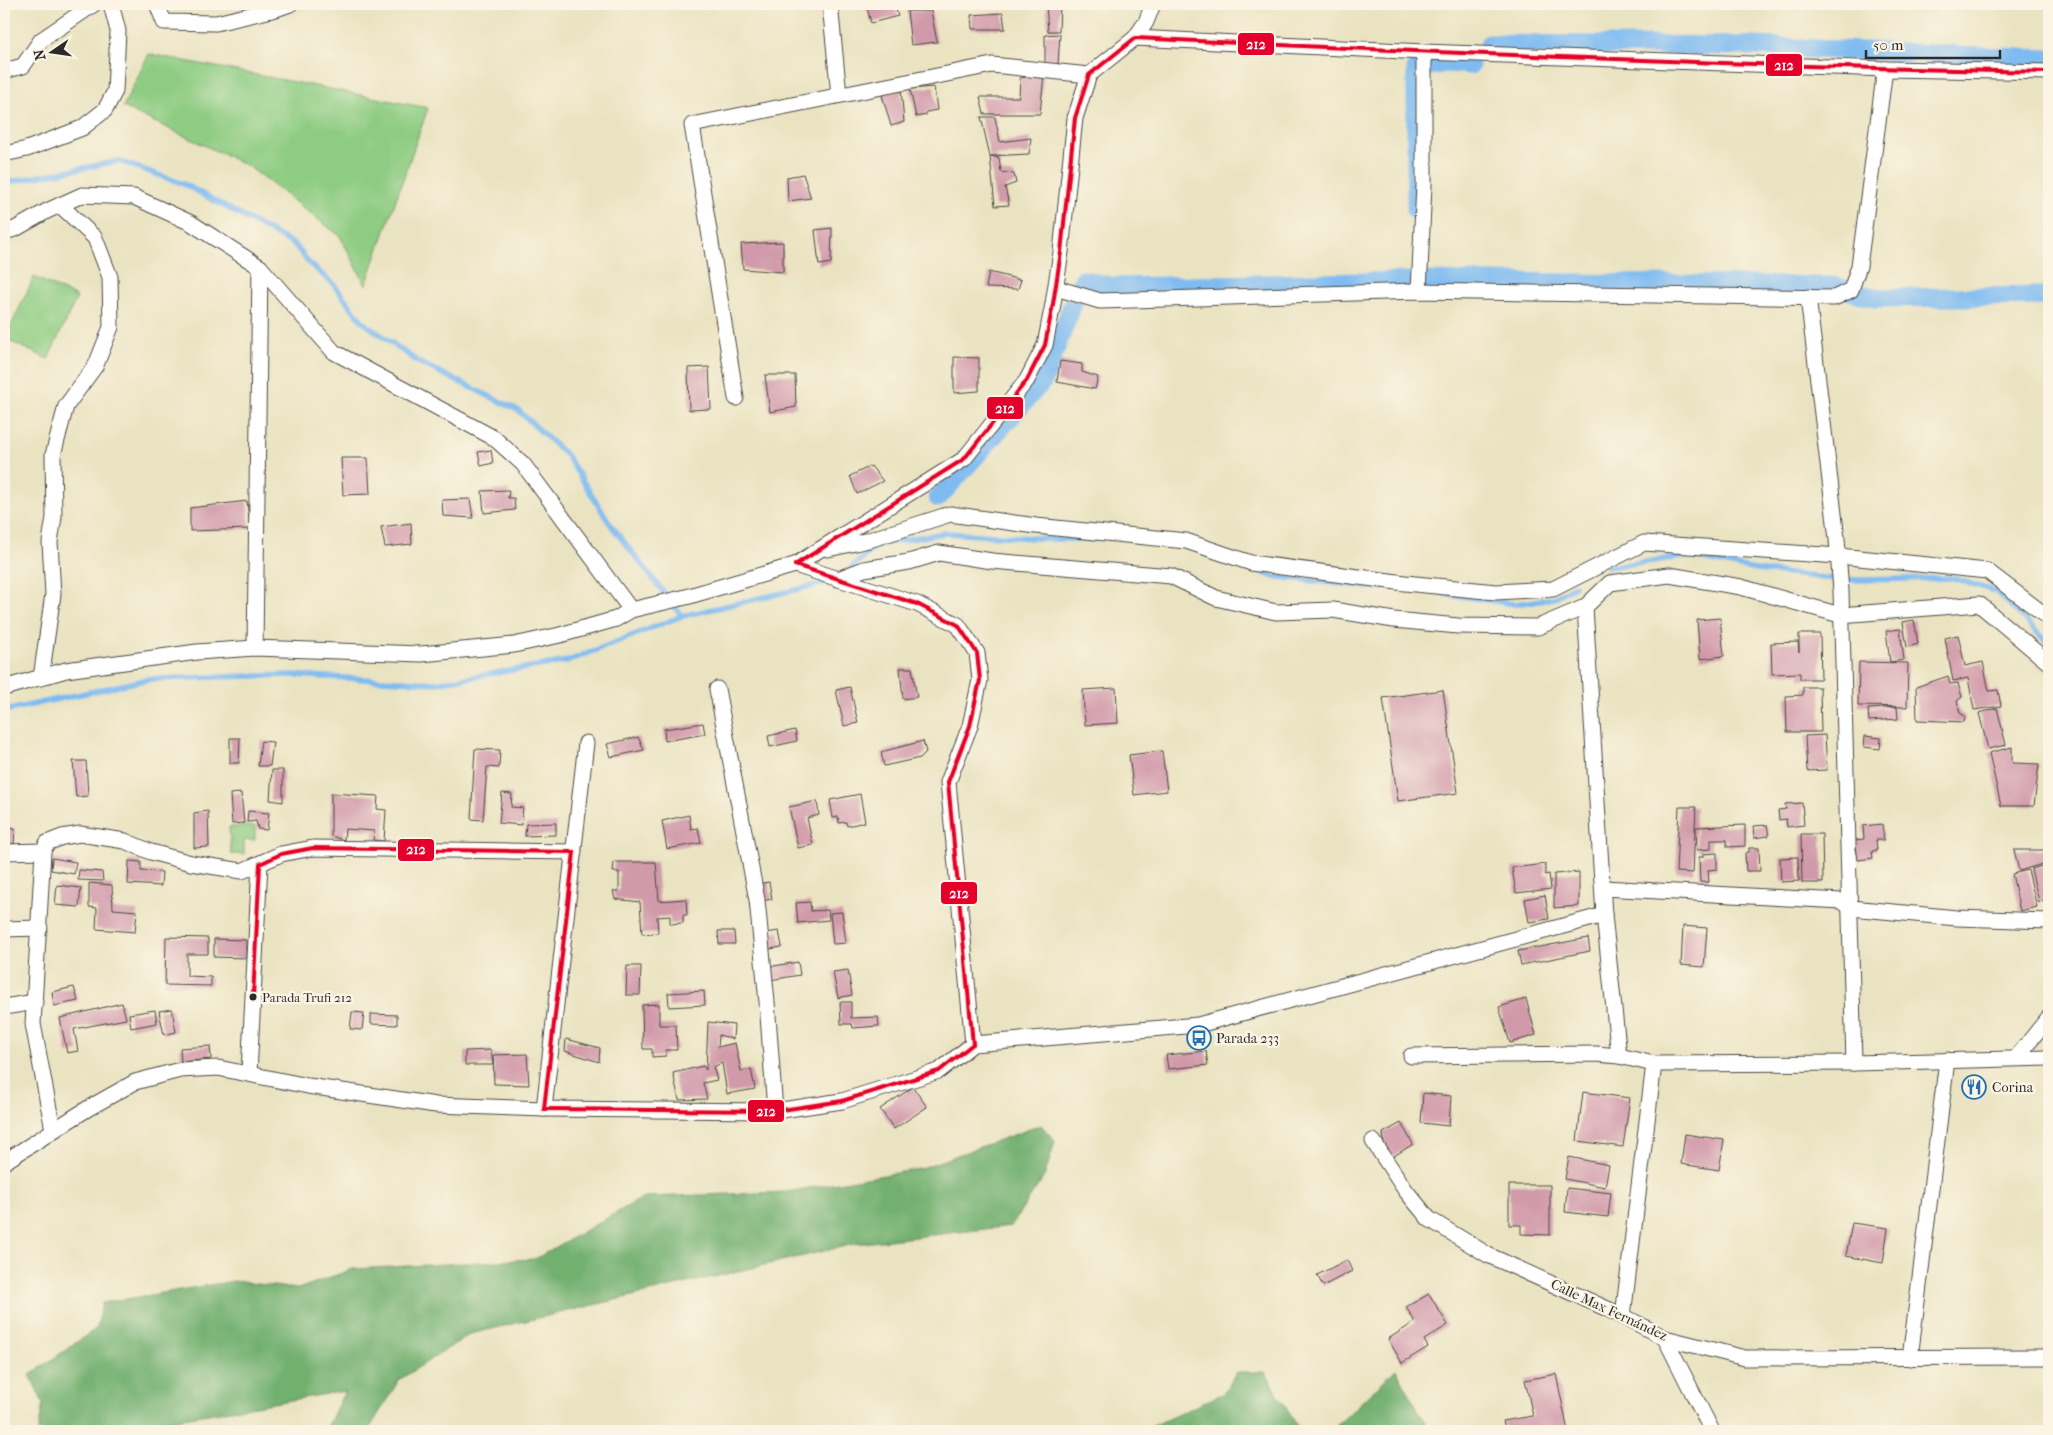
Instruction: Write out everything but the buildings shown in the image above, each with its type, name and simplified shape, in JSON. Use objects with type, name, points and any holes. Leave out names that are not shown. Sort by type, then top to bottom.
[{"type":"street","points":[[4,71],[23,66],[41,40],[94,4]]},
{"type":"street","points":[[4,154],[27,149],[82,128],[105,110],[115,91],[118,31],[111,4]]},
{"type":"street","points":[[157,4],[164,22],[216,23],[290,4]]},
{"type":"street","points":[[830,4],[839,95]]},
{"type":"street","points":[[4,688],[66,670],[197,652],[255,648],[421,654],[532,641],[616,619],[631,610],[686,598],[795,565],[964,459],[1027,380],[1045,345],[1056,288],[1075,118],[1088,75],[1136,38],[1146,22],[1153,4]]},
{"type":"street","points":[[1136,38],[1424,52],[1885,69],[2049,72]]},
{"type":"street","points":[[1419,291],[1424,185],[1424,52]]},
{"type":"street","points":[[736,398],[692,125],[992,65],[1088,75]]},
{"type":"street","points":[[1056,288],[1100,301],[1419,291],[1834,298],[1851,290],[1860,266],[1885,69]]},
{"type":"street","points":[[4,219],[10,222],[10,231],[82,195],[134,197],[191,223],[260,266],[334,352],[494,438],[522,464],[631,610]]},
{"type":"street","points":[[41,678],[53,594],[50,542],[54,517],[53,455],[66,406],[96,365],[111,327],[110,277],[95,238],[60,205]]},
{"type":"street","points":[[255,648],[260,266]]},
{"type":"street","points":[[1808,297],[1841,591],[1840,615],[1851,908],[1854,1063]]},
{"type":"street","points":[[818,551],[869,540],[950,514],[1036,526],[1186,541],[1251,562],[1405,583],[1496,592],[1553,589],[1644,543],[1839,561],[1987,570],[2049,618]]},
{"type":"street","points":[[838,580],[864,569],[909,562],[939,553],[992,562],[1171,576],[1216,598],[1276,612],[1333,610],[1394,620],[1458,626],[1538,627],[1585,607],[1610,583],[1670,575],[1741,587],[1840,615],[1979,604],[2049,663]]},
{"type":"street","points":[[795,565],[917,604],[958,625],[977,654],[980,680],[970,726],[948,782],[973,1044]]},
{"type":"street","points":[[1585,607],[1604,915],[1619,1056]]},
{"type":"street","points":[[717,689],[756,900],[767,1002],[775,1111]]},
{"type":"street","points":[[544,1109],[586,743]]},
{"type":"street","points":[[53,1130],[33,1024],[43,851],[47,843],[62,837],[80,834],[125,842],[150,852],[191,862],[242,871],[281,854],[313,848],[574,852]]},
{"type":"street","points":[[4,852],[43,851]]},
{"type":"street","points":[[248,1073],[260,864]]},
{"type":"street","points":[[1603,888],[1842,901],[1851,908],[1957,918],[2049,921]]},
{"type":"street","points":[[4,1162],[53,1130],[135,1082],[180,1070],[218,1068],[308,1086],[436,1105],[544,1109],[775,1111],[842,1101],[939,1071],[973,1044],[1198,1025],[1604,915]]},
{"type":"street","points":[[4,929],[40,928]]},
{"type":"street","points":[[4,1008],[35,1002]]},
{"type":"street","points":[[2016,1058],[2049,1017]]},
{"type":"street","points":[[1411,1056],[1596,1054],[1619,1056],[1654,1064],[1854,1063],[2049,1058]]},
{"type":"street","points":[[1910,1358],[1946,1060]]},
{"type":"street","points":[[1623,1316],[1654,1064]]},
{"type":"street","name":"Calle Max Fernández","points":[[1374,1141],[1406,1191],[1429,1219],[1488,1255],[1623,1316],[1665,1338],[1746,1358],[2049,1357]]},
{"type":"street","points":[[1665,1338],[1712,1431]]},
{"type":"green space","points":[[149,54],[428,108],[366,285],[340,236],[248,166],[123,107]]},
{"type":"green space","points":[[34,277],[77,297],[48,359],[5,339]]},
{"type":"green space","points":[[255,826],[255,840],[244,840],[244,854],[231,854],[229,827]]},
{"type":"green space","points":[[1041,1125],[1055,1141],[1045,1175],[1011,1226],[854,1244],[470,1334],[399,1380],[368,1431],[325,1431],[345,1391],[106,1431],[38,1431],[43,1403],[30,1375],[97,1328],[102,1303],[234,1281],[298,1289],[353,1269],[535,1259],[644,1197],[786,1192],[919,1169]]},
{"type":"green space","points":[[1396,1369],[1427,1426],[1417,1431],[1331,1431]]},
{"type":"green space","points":[[1236,1372],[1265,1372],[1300,1431],[1142,1431],[1224,1393]]},
{"type":"waterway","points":[[1489,44],[1755,46],[2049,59]]},
{"type":"waterway","points":[[1416,210],[1416,69],[1446,63],[1470,65]]},
{"type":"waterway","points":[[4,183],[119,161],[184,184],[295,245],[309,263],[334,285],[363,322],[418,362],[518,410],[567,456],[611,525],[682,616],[834,581]]},
{"type":"waterway","points":[[1081,285],[1083,280],[1114,287],[1412,281],[1834,286],[1874,298],[2049,296]]},
{"type":"waterway","points":[[938,498],[1043,381],[1073,304]]},
{"type":"waterway","points":[[851,568],[879,544],[944,533],[1055,539],[1094,539]]},
{"type":"waterway","points":[[1608,567],[1689,556],[1756,570],[1824,578],[1860,580],[1953,578],[1997,592],[2049,644]]},
{"type":"waterway","points":[[1258,570],[1271,576],[1369,587],[1387,587]]},
{"type":"waterway","points":[[1445,594],[1515,604],[1554,598],[1574,586]]},
{"type":"waterway","points":[[4,711],[149,679],[291,675],[436,683],[568,661],[682,616]]},
{"type":"transit line","name":"212","points":[[795,565],[964,459],[1027,380],[1045,345],[1053,304],[1061,252],[1075,118],[1089,75],[1135,38],[1592,58],[2049,72]]},
{"type":"transit line","name":"212","points":[[795,565],[917,604],[958,625],[977,653],[980,680],[970,726],[948,782],[973,1044]]},
{"type":"transit line","name":"212","points":[[260,864],[281,854],[313,848],[574,852]]},
{"type":"transit line","name":"212","points":[[544,1109],[574,852]]},
{"type":"transit line","name":"212","points":[[253,997],[260,864]]},
{"type":"transit line","name":"212","points":[[544,1109],[775,1111],[842,1101],[939,1071],[973,1044]]},
{"type":"place","name":"Parada Trufi 212","points":[[253,997]]},
{"type":"place","name":"Parada 233","points":[[1199,1038]]},
{"type":"place","name":"Corina","points":[[1974,1087]]}]
